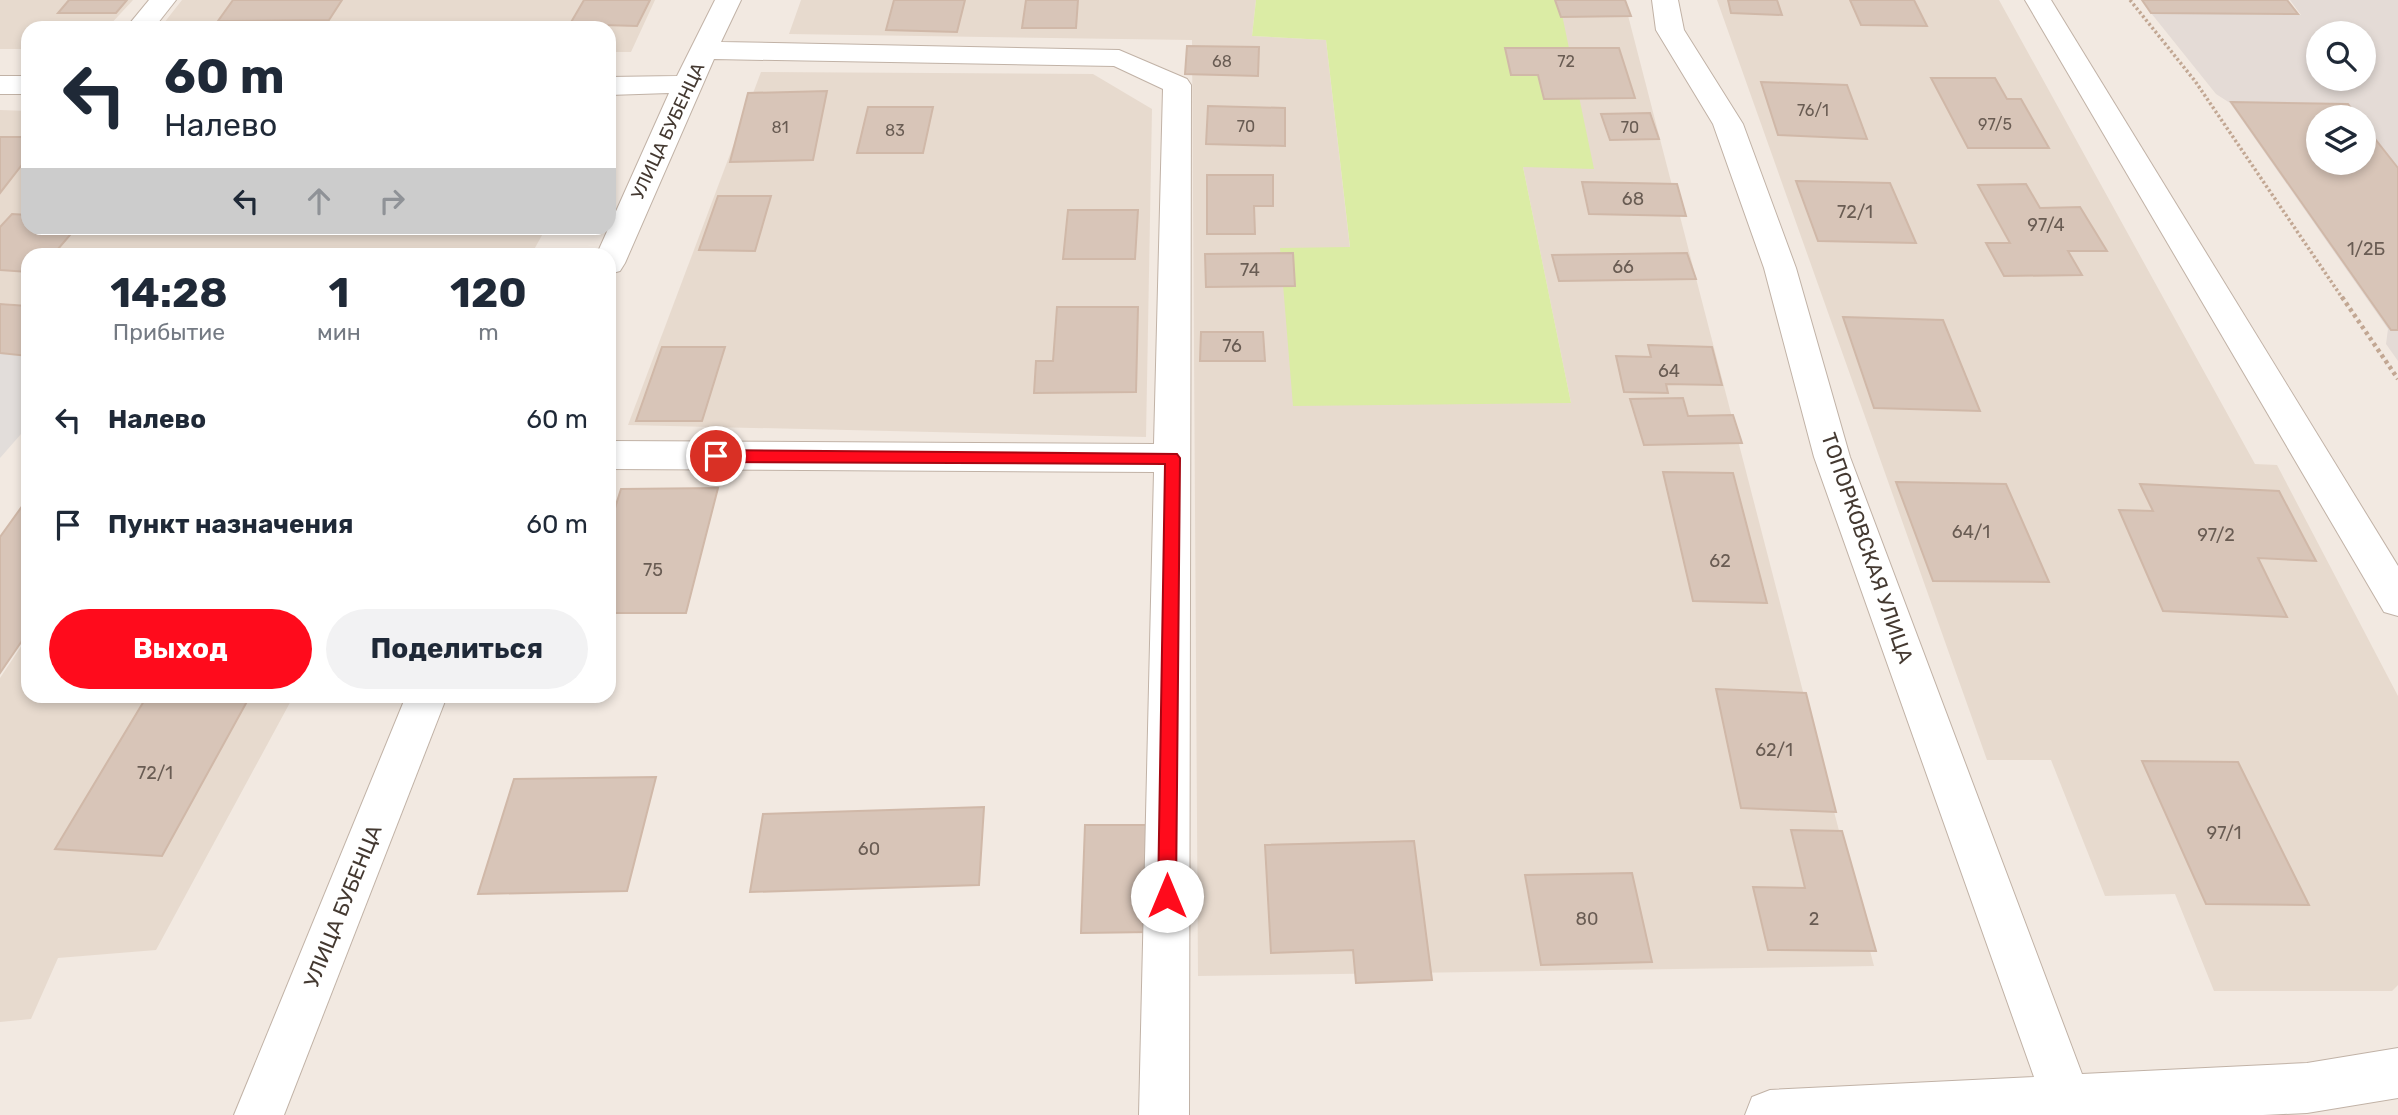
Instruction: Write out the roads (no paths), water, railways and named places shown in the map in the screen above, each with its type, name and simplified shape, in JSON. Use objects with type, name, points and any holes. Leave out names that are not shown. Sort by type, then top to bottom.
[{"type":"street","points":[[146,21],[163,0]]},
{"type":"street","name":"УЛИЦА БУБЕНЦА","points":[[615,248],[687,84],[706,50],[728,0]]},
{"type":"street","name":"ТОПОРКОВСКАЯ УЛИЦА","points":[[1665,0],[1670,30],[1728,124],[1780,268],[1832,457],[2067,1101]]},
{"type":"street","points":[[2038,0],[2398,600]]},
{"type":"street","points":[[706,50],[1119,58],[1177,85],[1164,1115]]},
{"type":"street","points":[[616,86],[687,84]]},
{"type":"street","points":[[0,85],[21,85]]},
{"type":"street","points":[[616,455],[1172,458]]},
{"type":"street","name":"УЛИЦА БУБЕНЦА","points":[[259,1115],[425,703]]},
{"type":"street","points":[[1770,1115],[2307,1088],[2398,1073]]}]
